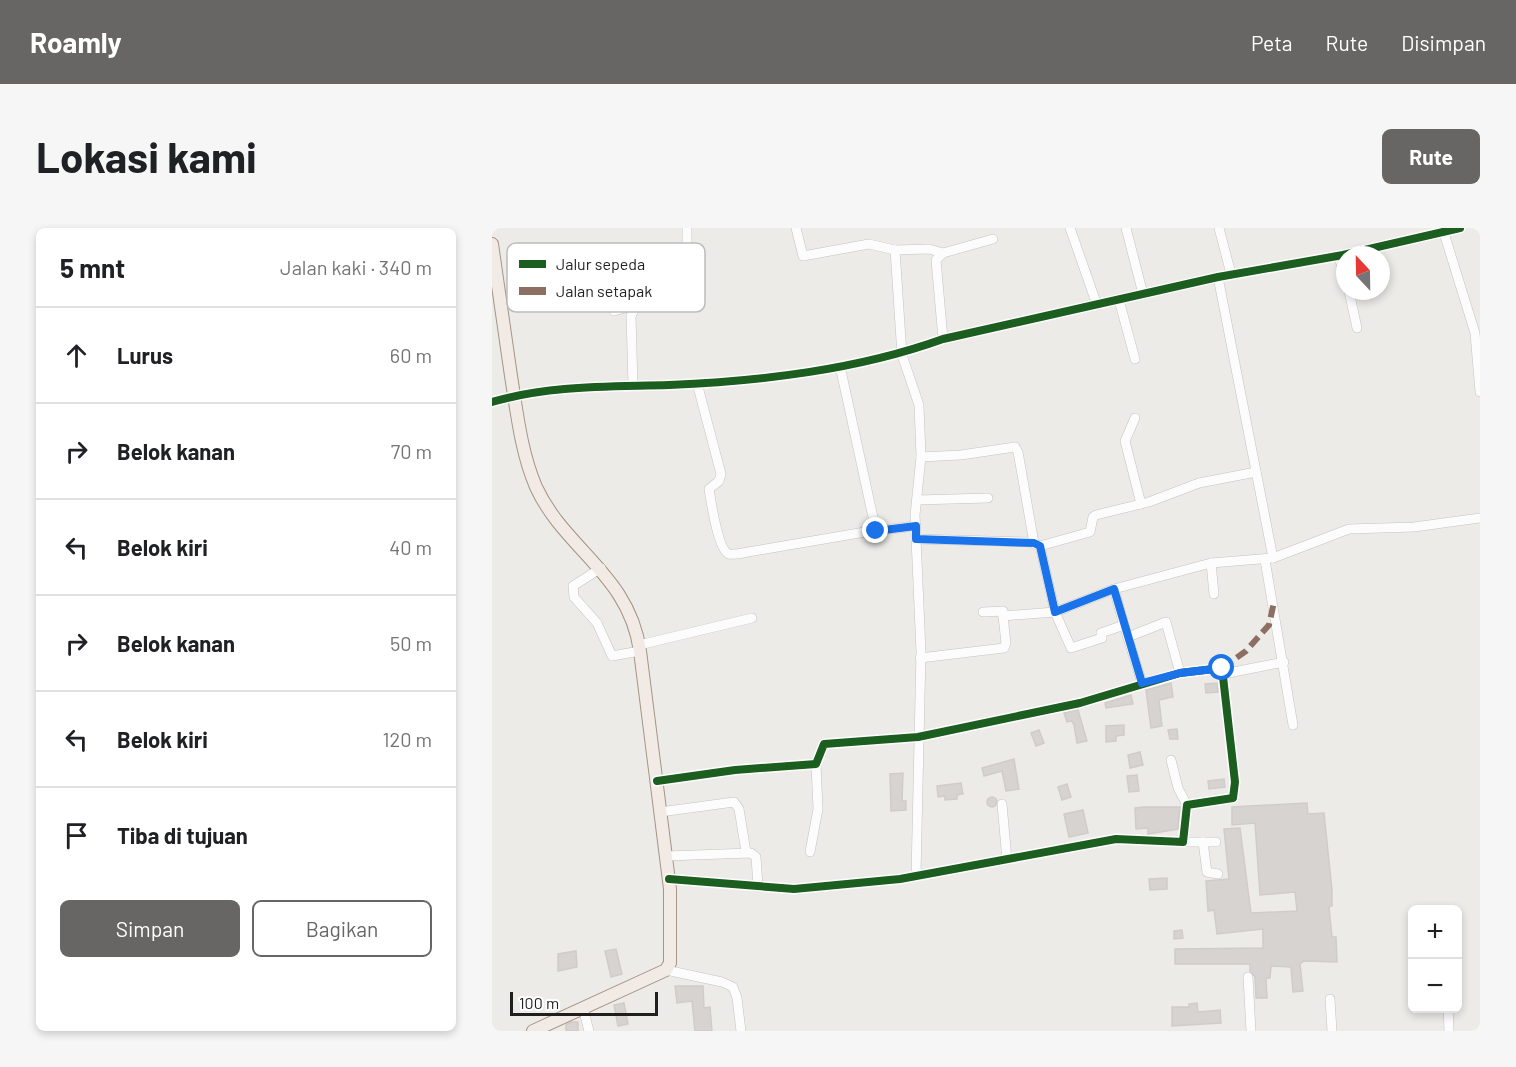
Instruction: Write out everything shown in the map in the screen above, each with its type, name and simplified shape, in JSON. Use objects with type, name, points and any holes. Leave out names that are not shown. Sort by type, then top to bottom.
[{"type":"main road","points":[[492,244],[518,423],[536,486],[572,539],[625,604],[636,650],[657,782],[669,879],[670,963],[666,970],[533,1031]]},
{"type":"street","points":[[796,228],[803,256],[869,244],[895,250],[929,249],[943,254]]},
{"type":"street","points":[[1070,228],[1097,305]]},
{"type":"street","points":[[1126,228],[1143,294]]},
{"type":"street","points":[[1219,228],[1231,274]]},
{"type":"street","points":[[1385,246],[1460,228]]},
{"type":"street","points":[[1444,233],[1475,333],[1480,392]]},
{"type":"street","points":[[944,339],[935,264],[943,254],[993,239]]},
{"type":"street","points":[[895,250],[902,355],[919,405],[921,457],[916,526],[920,658],[916,876]]},
{"type":"street","points":[[492,402],[514,395],[570,388],[697,383],[840,366],[902,355],[944,339],[1231,274],[1336,256]]},
{"type":"street","points":[[1218,277],[1256,472],[1293,726]]},
{"type":"street","points":[[1119,300],[1135,359]]},
{"type":"street","points":[[1351,300],[1357,328]]},
{"type":"street","points":[[633,312],[631,316],[633,386]]},
{"type":"street","points":[[840,366],[876,531]]},
{"type":"street","points":[[697,383],[721,474],[719,481],[709,489],[719,539],[725,552],[730,554],[748,552],[916,526]]},
{"type":"street","points":[[1136,418],[1125,441],[1140,504]]},
{"type":"street","points":[[921,457],[961,455],[1015,447],[1055,612],[1071,648],[1102,638],[1101,633],[1124,625]]},
{"type":"street","points":[[916,539],[1037,545],[1089,533],[1094,515],[1140,504],[1199,483],[1256,472]]},
{"type":"street","points":[[917,500],[988,498]]},
{"type":"street","points":[[1003,616],[1055,612],[1114,589],[1211,563],[1269,559],[1349,529],[1414,527],[1480,518]]},
{"type":"street","points":[[1211,563],[1214,594]]},
{"type":"street","points":[[598,569],[573,586],[574,597],[597,623],[612,656],[618,657],[752,618]]},
{"type":"street","points":[[1114,589],[1142,683]]},
{"type":"street","points":[[920,658],[1004,648],[1006,644],[1003,611],[982,612]]},
{"type":"street","points":[[1128,637],[1166,622],[1180,673]]},
{"type":"street","points":[[1223,674],[1284,662]]},
{"type":"street","points":[[810,852],[818,809],[816,764],[824,744],[918,737],[1080,704],[1180,673],[1222,668],[1236,782],[1233,798],[1187,805]]},
{"type":"street","points":[[1171,760],[1178,788],[1187,805],[1183,842]]},
{"type":"street","points":[[657,782],[735,771],[816,764]]},
{"type":"street","points":[[660,812],[734,802],[739,809],[746,852]]},
{"type":"street","points":[[1002,804],[1007,860]]},
{"type":"street","points":[[669,879],[794,889],[916,876],[1007,860],[1078,844],[1116,840],[1216,842]]},
{"type":"street","points":[[1203,842],[1207,872],[1218,873]]},
{"type":"street","points":[[666,856],[746,852],[756,857],[758,887]]},
{"type":"street","points":[[666,970],[722,982],[733,987],[737,998],[741,1031]]},
{"type":"street","points":[[1248,977],[1251,1031]]},
{"type":"street","points":[[1330,999],[1332,1031]]},
{"type":"street","points":[[583,1008],[589,1031]]},
{"type":"street","points":[[1448,1013],[1449,1031]]},
{"type":"building","points":[[1171,683],[1173,697],[1159,700],[1162,726],[1151,728],[1146,690]]},
{"type":"building","points":[[1217,683],[1218,692],[1206,693],[1205,684]]},
{"type":"building","points":[[1131,695],[1133,704],[1106,708],[1105,703]]},
{"type":"building","points":[[1078,710],[1087,741],[1077,743],[1074,725],[1072,721],[1067,722],[1064,713]]},
{"type":"building","points":[[1124,725],[1124,735],[1116,736],[1116,741],[1106,742],[1106,726]]},
{"type":"building","points":[[1177,729],[1178,739],[1170,739],[1168,730]]},
{"type":"building","points":[[1039,730],[1044,743],[1036,746],[1031,733]]},
{"type":"building","points":[[1140,752],[1143,765],[1130,768],[1128,755]]},
{"type":"building","points":[[1014,759],[1019,789],[1006,791],[1002,771],[984,776],[982,768]]},
{"type":"building","points":[[903,773],[902,801],[906,801],[906,810],[891,811],[890,774]]},
{"type":"building","points":[[1137,775],[1139,791],[1129,792],[1127,776]]},
{"type":"building","points":[[1224,779],[1225,787],[1209,789],[1208,781]]},
{"type":"building","points":[[961,783],[963,794],[957,795],[957,799],[945,800],[945,796],[938,797],[937,786]]},
{"type":"building","points":[[1067,784],[1071,797],[1062,800],[1058,787]]},
{"type":"building","points":[[992,797],[997,802],[992,807],[987,802]]},
{"type":"building","points":[[1307,803],[1308,814],[1324,813],[1332,890],[1332,906],[1329,907],[1332,937],[1336,937],[1337,962],[1304,961],[1300,964],[1303,991],[1293,992],[1291,967],[1271,966],[1270,978],[1266,978],[1267,998],[1256,998],[1255,977],[1250,971],[1250,964],[1175,964],[1175,949],[1263,948],[1263,929],[1217,934],[1214,910],[1208,911],[1206,881],[1229,879],[1224,829],[1240,828],[1251,913],[1297,911],[1295,892],[1260,895],[1255,823],[1232,825],[1232,807]]},
{"type":"building","points":[[1180,807],[1178,829],[1148,834],[1148,828],[1136,829],[1135,808]]},
{"type":"building","points":[[1083,810],[1088,833],[1069,837],[1064,814]]},
{"type":"building","points":[[1167,878],[1167,889],[1150,890],[1149,879]]},
{"type":"building","points":[[1182,930],[1183,938],[1174,939],[1174,931]]},
{"type":"building","points":[[616,949],[622,974],[611,977],[605,951]]},
{"type":"building","points":[[576,951],[577,967],[558,971],[558,954]]},
{"type":"building","points":[[675,986],[703,986],[704,1008],[710,1007],[712,1031],[695,1031],[692,1001],[677,1003]]},
{"type":"building","points":[[624,1003],[628,1024],[618,1026],[614,1005]]},
{"type":"building","points":[[1197,1003],[1198,1012],[1220,1010],[1221,1023],[1172,1026],[1172,1007],[1189,1007],[1189,1004]]},
{"type":"building","points":[[578,1022],[578,1031],[566,1031],[566,1025]]},
{"type":"marked path","points":[[1222,668],[1246,651],[1269,625],[1274,602]]},
{"type":"cycle path","points":[[492,402],[536,392],[739,380],[843,366],[877,359],[943,339],[1218,277],[1343,255],[1460,228]]},
{"type":"cycle path","points":[[657,781],[735,770],[816,764],[824,744],[918,737],[1080,703],[1180,673],[1222,668],[1235,782],[1233,798],[1187,805],[1183,842],[1116,839],[900,879],[794,889],[669,879]]},
{"type":"route","points":[[876,531],[916,526],[916,539],[1034,543],[1040,546],[1043,555],[1055,612],[1114,589],[1142,683],[1180,673],[1222,668]]}]
